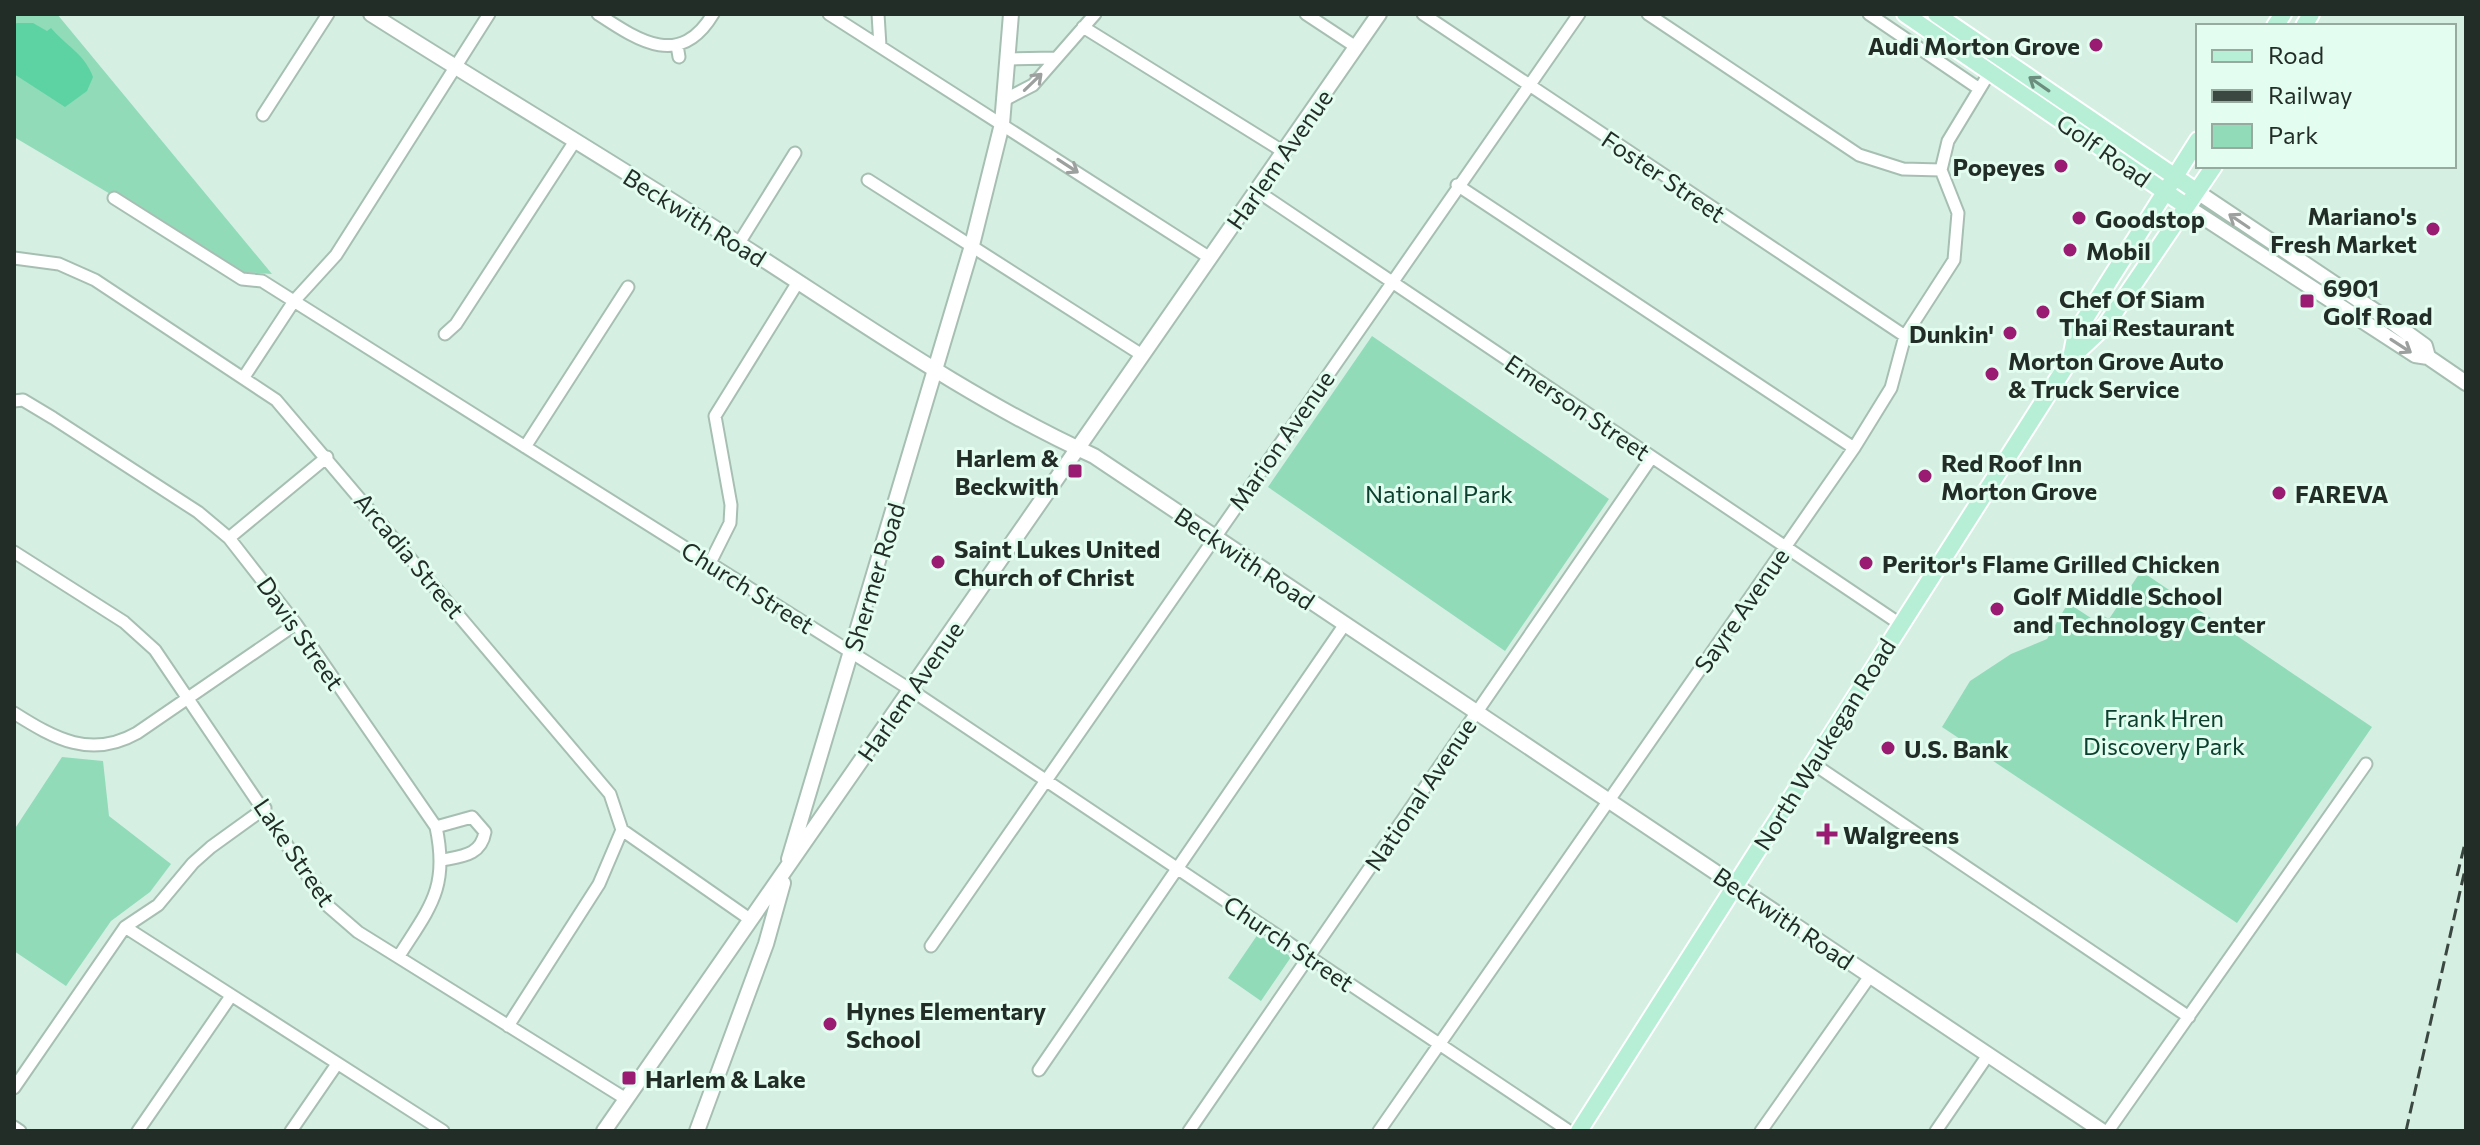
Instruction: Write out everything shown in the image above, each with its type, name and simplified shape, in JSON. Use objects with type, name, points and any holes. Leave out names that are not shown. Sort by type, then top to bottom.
[{"type":"main road","name":"Beckwith Road","points":[[371,14],[739,243],[936,372],[1029,427],[1077,449],[1214,537],[2105,1131]]},
{"type":"main road","name":"Shermer Road","points":[[697,1131],[766,944],[971,249],[1002,124],[1010,59],[1011,14]]},
{"type":"main road","name":"Harlem Avenue","points":[[604,1131],[1379,14]]},
{"type":"main road","name":"Golf Road","points":[[1905,14],[1995,64],[2174,176],[2396,325],[2425,346],[2428,357]]},
{"type":"main road","name":"Golf Road","points":[[1936,14],[1995,64],[2165,192],[2415,355],[2428,357],[2466,383]]},
{"type":"main road","name":"North Waukegan Road","points":[[2071,358],[2076,333],[2196,143]]},
{"type":"main road","name":"North Waukegan Road","points":[[1579,1131],[2071,358],[2106,325],[2213,168]]},
{"type":"street","points":[[263,115],[328,14]]},
{"type":"street","points":[[244,377],[294,301],[336,255],[489,14]]},
{"type":"street","points":[[598,14],[641,41],[678,51],[699,33],[713,14]]},
{"type":"street","points":[[829,14],[1210,258]]},
{"type":"street","points":[[878,14],[880,46]]},
{"type":"street","points":[[1006,99],[1033,85],[1095,14]]},
{"type":"street","points":[[1306,14],[1356,47]]},
{"type":"street","name":"Foster Street","points":[[1423,14],[1905,336]]},
{"type":"street","points":[[1648,14],[1859,155],[1903,169],[1941,170],[1948,141],[1995,64]]},
{"type":"street","points":[[1869,14],[1978,88]]},
{"type":"street","name":"Marion Avenue","points":[[931,946],[1575,15]]},
{"type":"street","points":[[1083,27],[1284,152]]},
{"type":"street","points":[[1010,59],[1055,58]]},
{"type":"street","points":[[445,334],[456,324],[575,141]]},
{"type":"street","points":[[739,243],[795,153]]},
{"type":"street","name":"Sayre Avenue","points":[[1379,1131],[1854,448],[1891,388],[1905,336],[1954,260],[1958,213],[1941,170]]},
{"type":"street","points":[[868,180],[971,249],[1142,355]]},
{"type":"street","points":[[1457,185],[1854,448]]},
{"type":"street","name":"Emerson Street","points":[[1257,191],[1900,624]]},
{"type":"street","name":"Church Street","points":[[114,198],[242,279],[262,281],[852,652],[1569,1131]]},
{"type":"street","name":"Arcadia Street","points":[[14,258],[59,264],[95,280],[276,400],[610,794],[622,830]]},
{"type":"street","points":[[710,563],[730,523],[731,505],[715,416],[798,282]]},
{"type":"street","points":[[525,447],[628,287]]},
{"type":"street","name":"Davis Street","points":[[14,401],[23,400],[53,418],[198,512],[229,538],[296,624],[436,827],[443,860],[431,907],[399,956]]},
{"type":"street","points":[[229,538],[327,457]]},
{"type":"street","name":"National Avenue","points":[[1189,1131],[1652,457]]},
{"type":"street","name":"Lake Street","points":[[14,552],[140,635],[189,696],[328,906],[358,932],[626,1099]]},
{"type":"street","points":[[14,713],[70,744],[90,747],[125,740],[296,624]]},
{"type":"street","points":[[1039,1070],[1345,624]]},
{"type":"street","points":[[1812,763],[2189,1017]]},
{"type":"street","points":[[2105,1131],[2366,764]]},
{"type":"street","points":[[14,1088],[125,927],[158,905],[193,863],[265,808]]},
{"type":"street","points":[[436,827],[472,817],[485,832],[475,852],[443,860]]},
{"type":"street","points":[[508,1026],[599,884],[622,830],[751,920]]},
{"type":"street","points":[[125,927],[443,1131]]},
{"type":"street","points":[[1761,1131],[1870,976]]},
{"type":"street","points":[[138,1131],[231,996]]},
{"type":"street","points":[[1936,1131],[1988,1055]]},
{"type":"street","points":[[291,1131],[337,1064]]},
{"type":"street","points":[[14,1127],[20,1131]]},
{"type":"green space","points":[[14,14],[57,14],[272,274],[242,272],[14,137]]},
{"type":"green space","name":"National Park","points":[[1372,336],[1609,499],[1505,651],[1268,487]]},
{"type":"green space","name":"Frank Hren Discovery Park","points":[[2141,571],[2372,727],[2237,923],[1942,727],[1970,681],[2011,654],[2047,639],[2068,603],[2097,622],[2102,615],[2109,619]]},
{"type":"green space","points":[[62,757],[103,761],[109,816],[171,864],[150,892],[111,921],[66,986],[14,951],[14,830]]},
{"type":"green space","points":[[1258,934],[1291,957],[1261,1001],[1228,978]]},
{"type":"shaded area","points":[[33,23],[47,31],[51,28],[74,50],[93,77],[87,91],[65,107],[14,74],[14,24]]},
{"type":"railway","points":[[2457,876],[2466,839]]},
{"type":"railway","points":[[2406,1131],[2466,865]]},
{"type":"place","name":"Audi Morton Grove","points":[[2096,45]]},
{"type":"place","name":"Popeyes","points":[[2061,166]]},
{"type":"place","name":"Goodstop","points":[[2079,218]]},
{"type":"place","name":"Mariano's Fresh Market","points":[[2433,229]]},
{"type":"place","name":"Mobil","points":[[2070,250]]},
{"type":"place","name":"6901 Golf Road","points":[[2307,301]]},
{"type":"place","name":"Chef Of Siam Thai Restaurant","points":[[2043,312]]},
{"type":"place","name":"Dunkin'","points":[[2010,333]]},
{"type":"place","name":"Morton Grove Auto & Truck Service","points":[[1992,374]]},
{"type":"place","name":"Harlem & Beckwith","points":[[1075,471]]},
{"type":"place","name":"Red Roof Inn Morton Grove","points":[[1925,476]]},
{"type":"place","name":"FAREVA","points":[[2279,493]]},
{"type":"place","name":"Saint Lukes United Church of Christ","points":[[938,562]]},
{"type":"place","name":"Peritor's Flame Grilled Chicken","points":[[1866,563]]},
{"type":"place","name":"Golf Middle School and Technology Center","points":[[1997,609]]},
{"type":"place","name":"U.S. Bank","points":[[1888,748]]},
{"type":"place","name":"Walgreens","points":[[1827,834]]},
{"type":"place","name":"Hynes Elementary School","points":[[830,1024]]},
{"type":"place","name":"Harlem & Lake","points":[[629,1078]]}]
